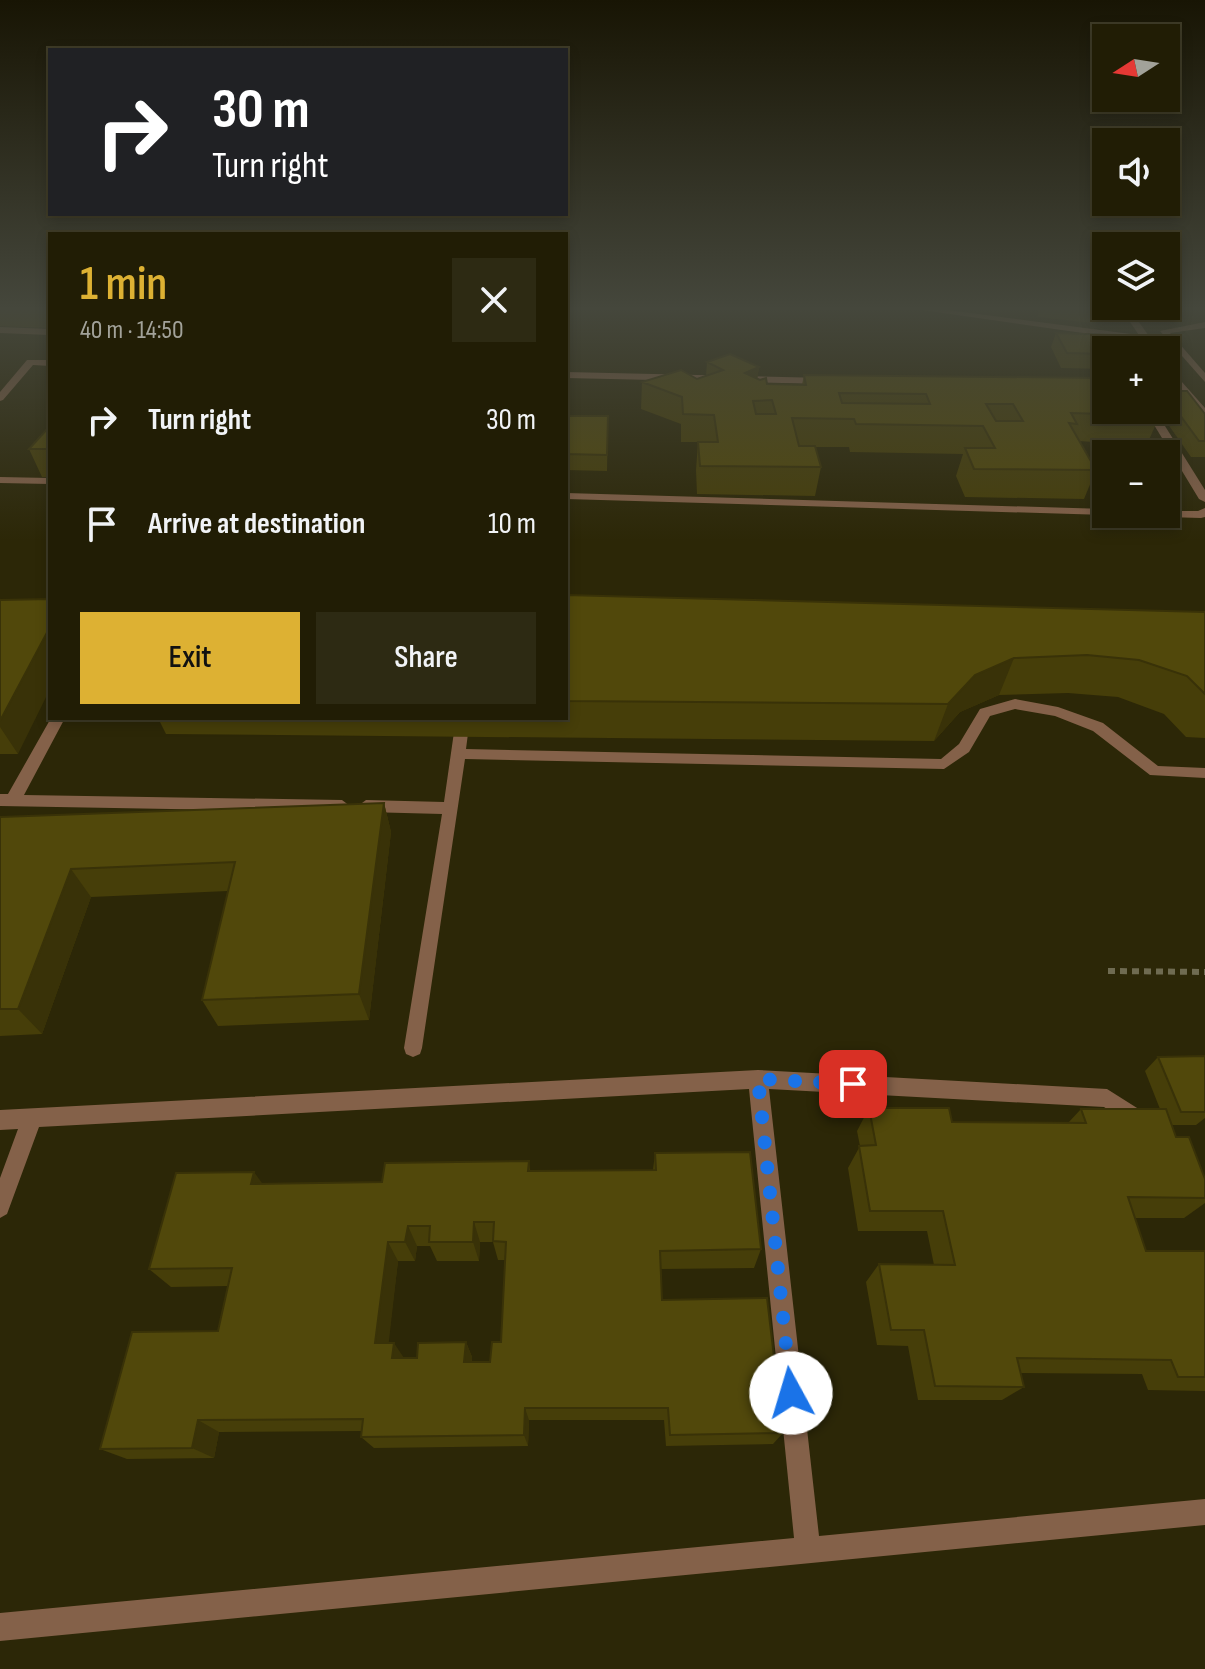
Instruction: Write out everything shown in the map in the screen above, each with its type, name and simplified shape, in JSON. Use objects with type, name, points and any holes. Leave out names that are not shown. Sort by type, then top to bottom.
[{"type":"street","points":[[1180,385],[1205,414]]},
{"type":"street","points":[[1180,402],[1194,403]]},
{"type":"street","points":[[1159,424],[1205,499]]},
{"type":"street","points":[[0,480],[48,481]]},
{"type":"street","points":[[568,496],[1092,512]]},
{"type":"street","points":[[1180,514],[1201,515],[1205,511]]},
{"type":"street","points":[[458,754],[944,764],[964,748],[985,712],[1015,704],[1058,712],[1098,727],[1155,771],[1205,773]]},
{"type":"street","points":[[6,800],[57,720]]},
{"type":"street","points":[[413,1048],[463,720]]},
{"type":"street","points":[[6,800],[451,808]]},
{"type":"street","points":[[758,1079],[808,1550]]},
{"type":"street","points":[[0,1120],[758,1079],[1107,1098],[1157,1135]]},
{"type":"street","points":[[0,1207],[32,1118]]},
{"type":"street","points":[[0,1627],[1205,1512]]},
{"type":"path","points":[[1108,971],[1205,972]]},
{"type":"building","points":[[650,385],[1092,385],[1092,414],[1071,413],[1077,424],[1069,423],[1092,463],[1092,470],[974,469],[965,448],[995,448],[983,426],[856,424],[854,419],[792,418],[799,446],[815,446],[821,467],[700,466],[698,442],[718,442],[714,415],[683,414],[682,397]],"holes":[[[839,393],[926,394],[930,404],[842,403]],[[772,400],[776,414],[756,414],[753,401]],[[986,404],[1013,404],[1023,421],[996,421]]]},
{"type":"building","points":[[1180,391],[1187,391],[1205,414],[1205,441],[1199,441],[1180,415]]},
{"type":"building","points":[[568,416],[608,416],[607,455],[568,454]]},
{"type":"building","points":[[48,428],[48,449],[29,449]]},
{"type":"building","points":[[568,595],[1205,612],[1205,694],[1187,676],[1139,660],[1087,655],[1014,658],[975,675],[948,704],[568,701]]},
{"type":"building","points":[[48,599],[48,631],[0,721],[0,600]]},
{"type":"building","points":[[384,803],[359,994],[202,1000],[235,862],[71,869],[18,1009],[0,1009],[0,817]]},
{"type":"building","points":[[1205,1056],[1205,1112],[1181,1112],[1158,1057]]},
{"type":"building","points":[[869,1108],[949,1108],[952,1122],[1086,1123],[1081,1109],[1166,1109],[1176,1137],[1189,1137],[1205,1179],[1205,1198],[1128,1197],[1146,1251],[1205,1251],[1205,1377],[1178,1377],[1171,1360],[1017,1358],[1024,1387],[935,1386],[924,1330],[891,1330],[879,1264],[955,1265],[943,1211],[870,1211],[859,1146],[876,1145]]},
{"type":"building","points":[[750,1152],[761,1249],[660,1251],[662,1300],[767,1298],[783,1433],[670,1435],[668,1408],[525,1408],[524,1435],[361,1437],[363,1419],[198,1420],[192,1448],[100,1449],[132,1332],[218,1331],[232,1268],[149,1269],[176,1173],[254,1172],[251,1184],[382,1182],[385,1163],[529,1161],[528,1171],[656,1170],[655,1153]],"holes":[[[474,1222],[494,1222],[493,1241],[506,1242],[501,1342],[492,1342],[490,1362],[464,1362],[466,1342],[418,1343],[417,1358],[392,1358],[394,1343],[375,1343],[388,1242],[405,1242],[408,1226],[430,1226],[429,1242],[473,1242]]]},
{"type":"route","points":[[791,1393],[758,1079],[853,1084]]}]
